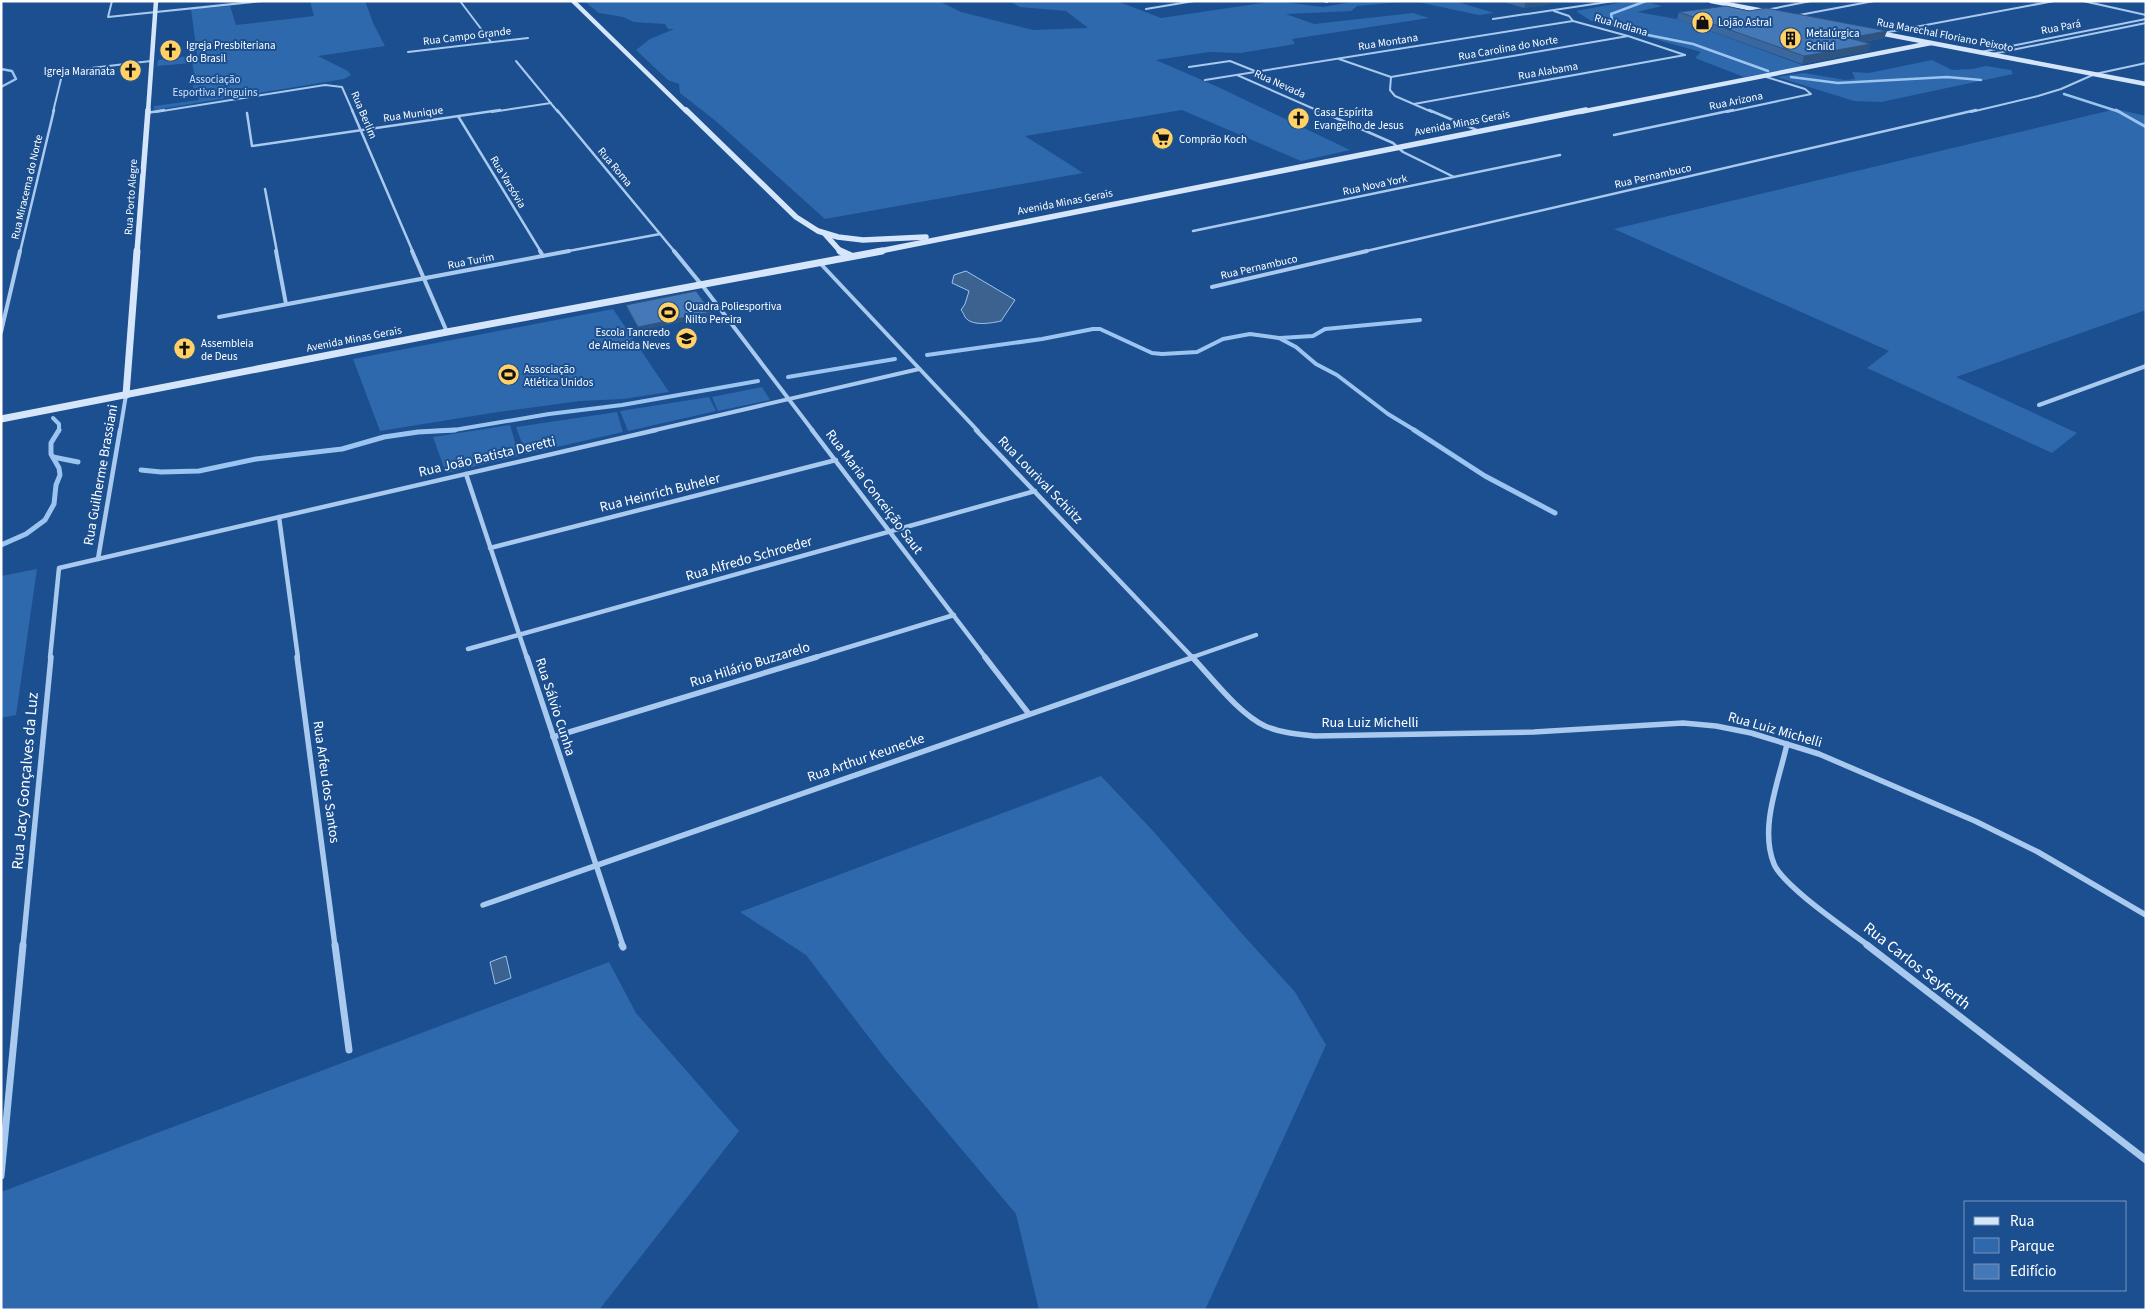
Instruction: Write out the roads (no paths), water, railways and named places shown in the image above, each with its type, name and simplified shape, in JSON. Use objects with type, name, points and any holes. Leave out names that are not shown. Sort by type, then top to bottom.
[{"type":"street","points":[[112,1],[108,17],[262,1]]},
{"type":"street","name":"Rua Porto Alegre","points":[[126,395],[156,1]]},
{"type":"street","points":[[193,9],[195,1]]},
{"type":"street","points":[[460,1],[491,42]]},
{"type":"street","points":[[572,1],[796,217],[825,234],[842,253],[851,256]]},
{"type":"street","points":[[1146,8],[1194,1]]},
{"type":"street","points":[[1493,20],[1614,1]]},
{"type":"street","points":[[1711,1],[1782,14]]},
{"type":"street","points":[[1762,11],[1810,1]]},
{"type":"street","points":[[1791,16],[1874,1]]},
{"type":"street","points":[[1883,34],[2054,1]]},
{"type":"street","points":[[2083,1],[2146,15]]},
{"type":"street","name":"Rua Indiana","points":[[1554,11],[1570,16],[1573,21],[1628,36],[1685,55]]},
{"type":"street","points":[[1791,16],[1808,20]]},
{"type":"street","name":"Rua Pará","points":[[1981,52],[2146,19]]},
{"type":"street","name":"Rua Montana","points":[[1205,80],[1573,21]]},
{"type":"street","points":[[2129,22],[2138,24]]},
{"type":"street","name":"Rua Pará","points":[[1992,54],[2146,23]]},
{"type":"street","points":[[2099,28],[2108,31]]},
{"type":"street","name":"Rua Marechal Floriano Peixoto","points":[[1864,30],[2146,84]]},
{"type":"street","points":[[2072,34],[2081,36]]},
{"type":"street","name":"Rua Carolina do Norte","points":[[1391,77],[1628,36]]},
{"type":"street","name":"Rua Campo Grande","points":[[408,52],[528,38]]},
{"type":"street","points":[[2044,40],[2053,42]]},
{"type":"street","points":[[2031,42],[2041,44]]},
{"type":"street","name":"Avenida Minas Gerais","points":[[711,283],[774,267],[842,253],[860,252],[997,228],[1396,147],[1931,43]]},
{"type":"street","points":[[2004,48],[2014,50]]},
{"type":"street","name":"Rua Alabama","points":[[1414,104],[1685,55]]},
{"type":"street","points":[[1338,58],[1391,77],[1390,90],[1395,96],[1479,131]]},
{"type":"street","points":[[1189,67],[1230,60],[1255,72]]},
{"type":"street","name":"Rua Roma","points":[[516,61],[701,284]]},
{"type":"street","name":"Rua Miracema do Norte","points":[[1,332],[62,75],[151,63]]},
{"type":"street","name":"Rua Pernambuco","points":[[1212,287],[2038,96],[2061,89],[2096,74],[2146,63]]},
{"type":"street","name":"Rua Nevada","points":[[1237,74],[1393,143],[1403,152],[1454,177]]},
{"type":"street","name":"Rua Arizona","points":[[1614,134],[1811,94],[1804,89],[1763,76]]},
{"type":"street","name":"Rua Berlim","points":[[147,113],[333,85],[342,87],[447,332]]},
{"type":"street","name":"Rua Munique","points":[[247,113],[252,146],[551,103]]},
{"type":"street","name":"Rua Varsóvia","points":[[458,116],[543,256]]},
{"type":"street","name":"Rua Nova York","points":[[1193,232],[1560,155]]},
{"type":"street","points":[[265,189],[286,304]]},
{"type":"street","name":"Avenida Minas Gerais","points":[[1,419],[447,332],[752,276],[947,235],[997,228]]},
{"type":"street","name":"Rua Turim","points":[[219,317],[660,234]]},
{"type":"street","points":[[825,234],[852,240],[900,239],[947,235]]},
{"type":"street","points":[[852,240],[860,252]]},
{"type":"street","name":"Rua Lourival Schütz","points":[[820,262],[823,268],[1246,714]]},
{"type":"street","name":"Rua Maria Conceição Saut","points":[[701,284],[1030,714]]},
{"type":"street","points":[[2039,405],[2146,366]]},
{"type":"street","name":"Rua João Batista Deretti","points":[[60,568],[919,369]]},
{"type":"street","name":"Rua Guilherme Brassiani","points":[[98,559],[126,395]]},
{"type":"street","name":"Rua Heinrich Buheler","points":[[490,548],[836,460]]},
{"type":"street","name":"Rua Sálvio Cunha","points":[[466,474],[623,947]]},
{"type":"street","name":"Rua Alfredo Schroeder","points":[[468,649],[1035,491]]},
{"type":"street","name":"Rua Arfeu dos Santos","points":[[279,517],[349,1050]]},
{"type":"street","name":"Rua Jacy Gonçalves da Luz","points":[[1,1176],[60,568]]},
{"type":"street","name":"Rua Hilário Buzzarelo","points":[[553,737],[954,615]]},
{"type":"street","name":"Rua Arthur Keunecke","points":[[483,905],[1256,635]]},
{"type":"street","name":"Rua Luiz Michelli","points":[[1246,714],[1265,726],[1286,733],[1315,736],[1495,734],[1683,723],[1716,726],[1787,744],[1894,785],[1975,821],[2038,852],[2146,915]]},
{"type":"street","name":"Rua Carlos Seyferth","points":[[1787,744],[1770,819],[1769,842],[1775,865],[1794,888],[2146,1160]]},
{"type":"waterway","points":[[1646,1],[1611,14],[1613,25],[1628,31],[1693,44],[1768,71]]},
{"type":"waterway","points":[[1,69],[12,71],[16,79],[1,87]]},
{"type":"waterway","points":[[1791,77],[1838,83],[1947,77],[1981,80]]},
{"type":"waterway","points":[[2064,94],[2119,112]]},
{"type":"waterway","points":[[2119,112],[2146,127]]},
{"type":"waterway","points":[[1280,338],[1313,336],[1325,329],[1420,320]]},
{"type":"waterway","points":[[927,355],[1042,339],[1093,329],[1100,329],[1152,353],[1162,354],[1197,352],[1223,339],[1250,334],[1279,338],[1296,347],[1316,364],[1337,375],[1388,414],[1416,431]]},
{"type":"waterway","points":[[788,377],[895,359]]},
{"type":"waterway","points":[[435,431],[454,430],[549,414],[622,405],[758,381]]},
{"type":"waterway","points":[[53,418],[59,424],[59,430]]},
{"type":"waterway","points":[[1,545],[26,534],[45,520],[54,504],[56,485],[60,475],[59,468],[51,454],[51,443],[59,430]]},
{"type":"waterway","points":[[141,470],[161,472],[199,471],[256,459],[342,449],[384,437],[418,432],[455,430]]},
{"type":"waterway","points":[[1414,430],[1485,476],[1555,513]]},
{"type":"waterway","points":[[53,457],[78,462]]},
{"type":"place","name":"Lojão Astral","points":[[1702,22]]},
{"type":"place","name":"Metalúrgica Schild","points":[[1790,39]]},
{"type":"place","name":"Igreja Presbiteriana do Brasil","points":[[170,51]]},
{"type":"place","name":"Igreja Maranata","points":[[131,71]]},
{"type":"place","name":"Casa Espírita Evangelho de Jesus","points":[[1298,118]]},
{"type":"place","name":"Comprão Koch","points":[[1163,139]]},
{"type":"place","name":"Quadra Poliesportiva Nilto Pereira","points":[[669,312]]},
{"type":"place","name":"Escola Tancredo de Almeida Neves","points":[[686,338]]},
{"type":"place","name":"Assembleia de Deus","points":[[185,349]]},
{"type":"place","name":"Associação Atlética Unidos","points":[[508,375]]},
{"type":"park label","name":"Associação Esportiva Pinguins","points":[[215,85]]}]
